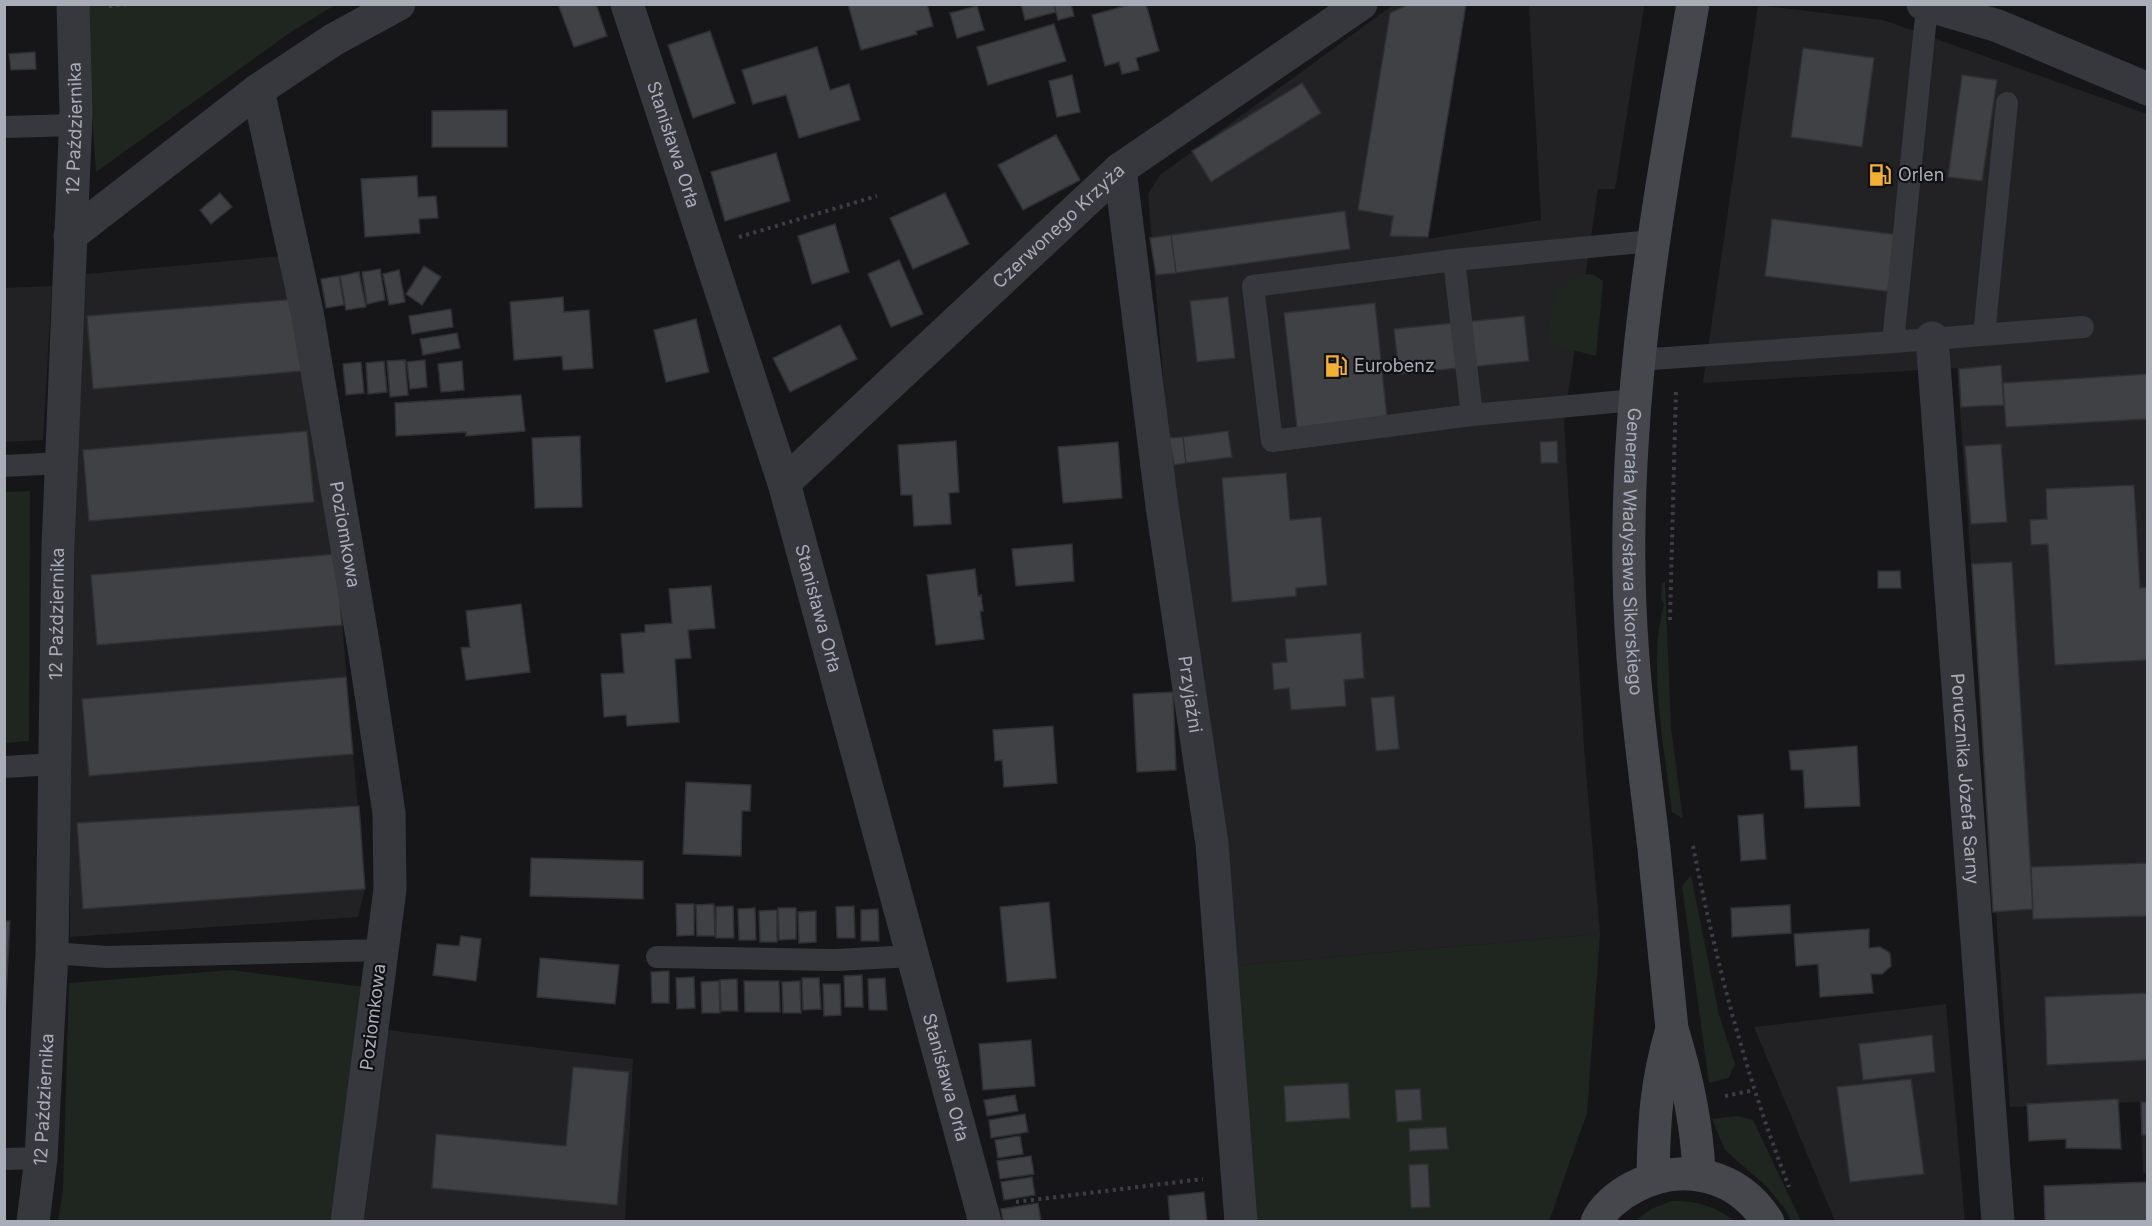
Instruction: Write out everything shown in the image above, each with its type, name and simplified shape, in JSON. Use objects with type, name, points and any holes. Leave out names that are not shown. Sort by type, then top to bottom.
[{"type":"main road","name":"Generała Władysława Sikorskiego","points":[[1693,4],[1652,241],[1638,360],[1629,567],[1631,656],[1672,1029],[1684,1070],[1697,1133],[1699,1173]]},
{"type":"main road","name":"Generała Władysława Sikorskiego","points":[[1653,1177],[1654,1118],[1659,1072],[1672,1029]]},
{"type":"main road","points":[[1597,1221],[1622,1192],[1653,1177],[1676,1172],[1699,1173],[1731,1185],[1758,1206],[1768,1221]]},
{"type":"street","name":"12 Października","points":[[33,1221],[41,1158],[52,952],[61,463],[75,125],[72,4]]},
{"type":"street","points":[[70,236],[258,90],[333,40],[399,4]]},
{"type":"street","name":"Stanisława Orła","points":[[627,4],[784,483],[984,1214]]},
{"type":"street","name":"Czerwonego Krzyża","points":[[784,483],[1120,169],[1361,4]]},
{"type":"street","points":[[1925,5],[1998,26],[2148,89]]},
{"type":"street","name":"Poziomkowa","points":[[258,90],[307,312],[365,654],[389,813],[390,889],[347,1221]]},
{"type":"street","name":"Przyjaźni","points":[[1120,169],[1162,506],[1212,844],[1241,1221]]},
{"type":"street","name":"Porucznika Józefa Sarny","points":[[1932,338],[1998,1221]]},
{"type":"lane","points":[[1893,342],[1925,5]]},
{"type":"lane","points":[[1984,335],[2007,103]]},
{"type":"lane","points":[[4,127],[75,125]]},
{"type":"lane","points":[[1635,400],[1472,415],[1272,441],[1252,286],[1454,260],[1652,241]]},
{"type":"lane","points":[[1454,260],[1472,415]]},
{"type":"lane","points":[[1638,360],[2083,327]]},
{"type":"lane","points":[[4,466],[61,463]]},
{"type":"lane","points":[[4,767],[55,764]]},
{"type":"lane","points":[[52,952],[107,957],[382,950]]},
{"type":"lane","points":[[657,957],[836,960],[913,956]]},
{"type":"lane","points":[[4,1159],[41,1158]]},
{"type":"path","points":[[108,6],[131,4]]},
{"type":"path","points":[[706,246],[876,195]]},
{"type":"path","points":[[1670,621],[1676,357]]},
{"type":"path","points":[[1693,844],[1725,993],[1754,1090],[1792,1195]]},
{"type":"path","points":[[1721,1097],[1754,1090]]},
{"type":"path","points":[[984,1214],[1236,1175]]},
{"type":"shaded area","points":[[1642,4],[1644,7],[1615,189],[1598,189],[1564,422],[1584,747],[1600,934],[1234,966],[1196,623],[1170,461],[1148,194],[1160,175],[1393,5],[1466,5],[1428,239],[1541,220],[1529,5]]},
{"type":"shaded area","points":[[84,5],[335,5],[291,32],[96,172]]},
{"type":"shaded area","points":[[1758,5],[1883,20],[2147,114],[2147,1173],[2143,1173],[2140,1102],[2010,1107],[1957,368],[1703,383]]},
{"type":"shaded area","points":[[293,255],[336,554],[365,889],[358,917],[70,937],[76,488],[86,274]]},
{"type":"shaded area","points":[[1585,274],[1594,275],[1603,281],[1596,356],[1550,344],[1547,339],[1554,292],[1573,278]]},
{"type":"shaded area","points":[[52,286],[43,440],[5,442],[5,288]]},
{"type":"shaded area","points":[[30,491],[29,741],[5,743],[5,492]]},
{"type":"shaded area","points":[[1665,581],[1671,728],[1683,819],[1672,812],[1659,707],[1657,653],[1664,605],[1661,599],[1662,584]]},
{"type":"shaded area","points":[[1691,875],[1719,1015],[1735,1064],[1729,1078],[1709,1083],[1682,886]]},
{"type":"shaded area","points":[[1600,934],[1587,1113],[1549,1221],[1257,1221],[1234,966]]},
{"type":"shaded area","points":[[231,970],[365,987],[345,1221],[58,1222],[63,1190],[69,983]]},
{"type":"shaded area","points":[[1946,1004],[1965,1221],[1835,1221],[1754,1027]]},
{"type":"shaded area","points":[[387,1030],[633,1059],[625,1221],[364,1222]]},
{"type":"shaded area","points":[[1738,1116],[1753,1120],[1801,1221],[1791,1221],[1785,1209],[1767,1187],[1725,1150],[1712,1119]]},
{"type":"shaded area","points":[[1672,1201],[1705,1205],[1735,1221],[1635,1221],[1651,1209]]},
{"type":"building","points":[[558,4],[596,4],[607,36],[574,47]]},
{"type":"building","points":[[848,4],[927,4],[933,26],[916,31],[917,34],[861,50]]},
{"type":"building","points":[[1021,4],[1054,4],[1056,12],[1025,20]]},
{"type":"building","points":[[1054,4],[1071,4],[1074,16],[1058,20]]},
{"type":"building","points":[[1132,4],[1146,4],[1159,51],[1136,58],[1139,70],[1122,74],[1119,62],[1105,66],[1092,15]]},
{"type":"building","points":[[1409,4],[1466,4],[1428,237],[1390,236],[1393,216],[1358,210],[1390,13]]},
{"type":"building","points":[[977,6],[984,30],[957,38],[950,13]]},
{"type":"building","points":[[1054,24],[1066,61],[988,85],[977,47]]},
{"type":"building","points":[[710,31],[735,103],[693,118],[668,45]]},
{"type":"building","points":[[817,47],[830,90],[849,84],[860,120],[799,138],[786,95],[753,104],[742,70]]},
{"type":"building","points":[[1803,48],[1874,58],[1862,147],[1791,137]]},
{"type":"building","points":[[35,52],[36,69],[11,70],[9,54]]},
{"type":"building","points":[[1072,75],[1080,112],[1057,117],[1049,81]]},
{"type":"building","points":[[1962,75],[1997,80],[1982,181],[1948,177]]},
{"type":"building","points":[[1302,83],[1321,113],[1211,182],[1192,151]]},
{"type":"building","points":[[507,110],[507,147],[432,147],[432,111]]},
{"type":"building","points":[[1056,135],[1080,180],[1023,210],[998,165]]},
{"type":"building","points":[[776,153],[790,201],[725,221],[711,172]]},
{"type":"building","points":[[417,176],[418,197],[436,196],[438,218],[419,219],[420,233],[365,237],[361,179]]},
{"type":"building","points":[[220,193],[232,207],[211,224],[200,210]]},
{"type":"building","points":[[945,193],[969,244],[913,269],[890,218]]},
{"type":"building","points":[[1345,211],[1350,249],[1176,273],[1171,235]]},
{"type":"building","points":[[1772,219],[1899,235],[1892,292],[1765,276]]},
{"type":"building","points":[[835,224],[849,272],[812,284],[798,236]]},
{"type":"building","points":[[1171,235],[1176,273],[1156,275],[1150,238]]},
{"type":"building","points":[[899,260],[923,314],[891,327],[868,274]]},
{"type":"building","points":[[424,266],[441,277],[422,305],[406,294]]},
{"type":"building","points":[[380,269],[385,300],[367,304],[362,272]]},
{"type":"building","points":[[399,270],[405,302],[389,305],[383,274]]},
{"type":"building","points":[[359,272],[366,307],[346,310],[340,276]]},
{"type":"building","points":[[339,276],[344,305],[326,308],[321,279]]},
{"type":"building","points":[[563,297],[564,312],[589,310],[593,368],[563,370],[562,356],[514,360],[510,302]]},
{"type":"building","points":[[1228,297],[1235,358],[1197,362],[1190,301]]},
{"type":"building","points":[[296,299],[302,371],[93,389],[87,316]]},
{"type":"building","name":"Eurobenz","points":[[1375,303],[1387,418],[1297,428],[1284,313]]},
{"type":"building","points":[[451,309],[453,327],[412,334],[409,316]]},
{"type":"building","points":[[1524,316],[1529,361],[1399,374],[1394,329]]},
{"type":"building","points":[[696,319],[709,372],[666,382],[654,330]]},
{"type":"building","points":[[840,325],[857,359],[790,392],[773,358]]},
{"type":"building","points":[[457,333],[460,348],[423,355],[420,339]]},
{"type":"building","points":[[405,360],[408,395],[390,397],[387,361]]},
{"type":"building","points":[[425,360],[427,387],[410,389],[407,362]]},
{"type":"building","points":[[384,361],[387,392],[368,394],[366,363]]},
{"type":"building","points":[[462,361],[464,390],[441,392],[438,364]]},
{"type":"building","points":[[361,362],[364,393],[346,395],[343,364]]},
{"type":"building","points":[[2001,365],[2004,405],[1961,407],[1959,369]]},
{"type":"building","points":[[2148,374],[2148,419],[2006,427],[2003,383]]},
{"type":"building","points":[[521,395],[525,431],[466,436],[466,432],[396,436],[395,403]]},
{"type":"building","points":[[307,431],[314,502],[89,521],[83,450]]},
{"type":"building","points":[[1228,431],[1232,457],[1186,463],[1183,437]]},
{"type":"building","points":[[580,436],[582,507],[535,508],[532,438]]},
{"type":"building","points":[[1183,437],[1186,463],[1174,465],[1169,438]]},
{"type":"building","points":[[956,441],[959,492],[949,493],[951,524],[914,526],[912,495],[901,495],[898,445]]},
{"type":"building","points":[[1557,441],[1558,463],[1541,463],[1540,442]]},
{"type":"building","points":[[1118,442],[1122,498],[1063,503],[1058,447]]},
{"type":"building","points":[[2001,444],[2007,522],[1971,524],[1965,446]]},
{"type":"building","points":[[1286,473],[1290,520],[1321,517],[1327,585],[1296,588],[1296,596],[1232,602],[1222,478]]},
{"type":"building","points":[[2134,485],[2140,588],[2148,587],[2148,660],[2055,665],[2048,544],[2031,545],[2030,520],[2047,519],[2046,489]]},
{"type":"building","points":[[1072,544],[1074,581],[1016,586],[1012,549]]},
{"type":"building","points":[[336,554],[342,625],[97,645],[91,575]]},
{"type":"building","points":[[2012,562],[2033,909],[1993,912],[1972,564]]},
{"type":"building","points":[[975,569],[978,596],[981,595],[983,611],[980,611],[984,639],[936,645],[927,575]]},
{"type":"building","points":[[1878,571],[1900,571],[1901,588],[1878,588]]},
{"type":"building","points":[[711,586],[715,628],[688,630],[691,658],[675,659],[679,722],[627,726],[626,715],[604,717],[601,674],[624,673],[621,634],[645,632],[645,625],[672,623],[669,589]]},
{"type":"building","points":[[521,604],[530,672],[466,680],[461,648],[470,647],[466,611]]},
{"type":"building","points":[[1361,633],[1364,678],[1344,680],[1346,706],[1291,710],[1289,688],[1274,690],[1272,663],[1287,662],[1285,639]]},
{"type":"building","points":[[346,677],[353,754],[89,776],[82,699]]},
{"type":"building","points":[[1173,692],[1176,770],[1137,772],[1133,694]]},
{"type":"building","points":[[1394,696],[1399,749],[1376,751],[1371,698]]},
{"type":"building","points":[[1053,726],[1057,783],[1004,787],[1002,760],[995,761],[993,730]]},
{"type":"building","points":[[1857,746],[1860,806],[1805,808],[1803,770],[1791,770],[1789,751]]},
{"type":"building","points":[[686,782],[751,785],[750,811],[742,811],[741,856],[683,854]]},
{"type":"building","points":[[359,806],[365,889],[83,909],[77,823]]},
{"type":"building","points":[[1763,814],[1766,859],[1741,861],[1738,816]]},
{"type":"building","points":[[531,858],[643,861],[643,899],[530,896]]},
{"type":"building","points":[[2148,863],[2148,916],[2033,919],[2031,867]]},
{"type":"building","points":[[1049,902],[1056,978],[1007,982],[1000,907]]},
{"type":"building","points":[[676,904],[694,904],[694,935],[677,936]]},
{"type":"building","points":[[714,904],[715,936],[697,936],[696,905]]},
{"type":"building","points":[[1790,905],[1791,933],[1732,937],[1731,908]]},
{"type":"building","points":[[733,906],[734,938],[716,938],[716,907]]},
{"type":"building","points":[[854,906],[855,938],[837,938],[836,907]]},
{"type":"building","points":[[755,908],[756,940],[739,940],[738,909]]},
{"type":"building","points":[[778,908],[796,908],[796,939],[779,940]]},
{"type":"building","points":[[878,909],[879,941],[861,941],[861,910]]},
{"type":"building","points":[[777,910],[777,942],[760,942],[759,911]]},
{"type":"building","points":[[816,911],[816,942],[799,943],[798,912]]},
{"type":"building","points":[[4,921],[10,921],[4,1033]]},
{"type":"building","points":[[1869,929],[1869,948],[1880,947],[1890,953],[1891,966],[1882,974],[1871,974],[1873,993],[1820,997],[1818,964],[1796,966],[1794,934]]},
{"type":"building","points":[[461,936],[481,939],[476,981],[433,975],[437,944],[459,946]]},
{"type":"building","points":[[540,958],[619,965],[615,1004],[537,997]]},
{"type":"building","points":[[669,971],[669,1003],[652,1003],[651,972]]},
{"type":"building","points":[[862,975],[863,1007],[845,1007],[844,976]]},
{"type":"building","points":[[694,977],[695,1008],[677,1009],[676,978]]},
{"type":"building","points":[[802,978],[819,978],[821,1009],[803,1010]]},
{"type":"building","points":[[885,978],[887,1010],[869,1010],[868,979]]},
{"type":"building","points":[[737,979],[738,1011],[721,1011],[720,980]]},
{"type":"building","points":[[719,981],[720,1013],[702,1013],[701,982]]},
{"type":"building","points":[[744,981],[779,981],[780,1012],[745,1012]]},
{"type":"building","points":[[800,981],[801,1013],[783,1013],[782,982]]},
{"type":"building","points":[[823,984],[840,984],[841,1015],[824,1016]]},
{"type":"building","points":[[2148,993],[2148,1060],[2047,1065],[2045,997]]},
{"type":"building","points":[[1932,1035],[1935,1072],[1863,1080],[1859,1044]]},
{"type":"building","points":[[1031,1040],[1035,1086],[983,1090],[979,1044]]},
{"type":"building","points":[[573,1067],[629,1072],[617,1205],[432,1188],[436,1134],[566,1146]]},
{"type":"building","points":[[1911,1079],[1924,1174],[1850,1182],[1837,1087]]},
{"type":"building","points":[[1348,1083],[1350,1118],[1286,1122],[1284,1086]]},
{"type":"building","points":[[1420,1089],[1422,1120],[1397,1122],[1395,1090]]},
{"type":"building","points":[[1015,1095],[1018,1111],[987,1116],[984,1100]]},
{"type":"building","points":[[2118,1099],[2121,1149],[2066,1148],[2066,1139],[2029,1141],[2027,1104]]},
{"type":"building","points":[[2141,1102],[2148,1102],[2148,1135],[2142,1135]]},
{"type":"building","points":[[1025,1114],[1028,1132],[991,1138],[989,1120]]},
{"type":"building","points":[[1446,1127],[1448,1149],[1410,1151],[1409,1129]]},
{"type":"building","points":[[1020,1136],[1023,1154],[998,1158],[995,1140]]},
{"type":"building","points":[[1031,1156],[1034,1174],[1000,1179],[997,1161]]},
{"type":"building","points":[[1428,1164],[1430,1207],[1411,1208],[1409,1165]]},
{"type":"building","points":[[1032,1177],[1035,1195],[1004,1200],[1001,1182]]},
{"type":"building","points":[[2148,1182],[2148,1222],[2045,1222],[2044,1186]]},
{"type":"building","points":[[1204,1192],[1207,1222],[1170,1222],[1168,1196]]},
{"type":"building","points":[[1038,1203],[1041,1222],[1003,1222],[1001,1209]]},
{"type":"place","name":"Orlen","points":[[1880,175]]},
{"type":"place","name":"Eurobenz","points":[[1336,366]]}]
